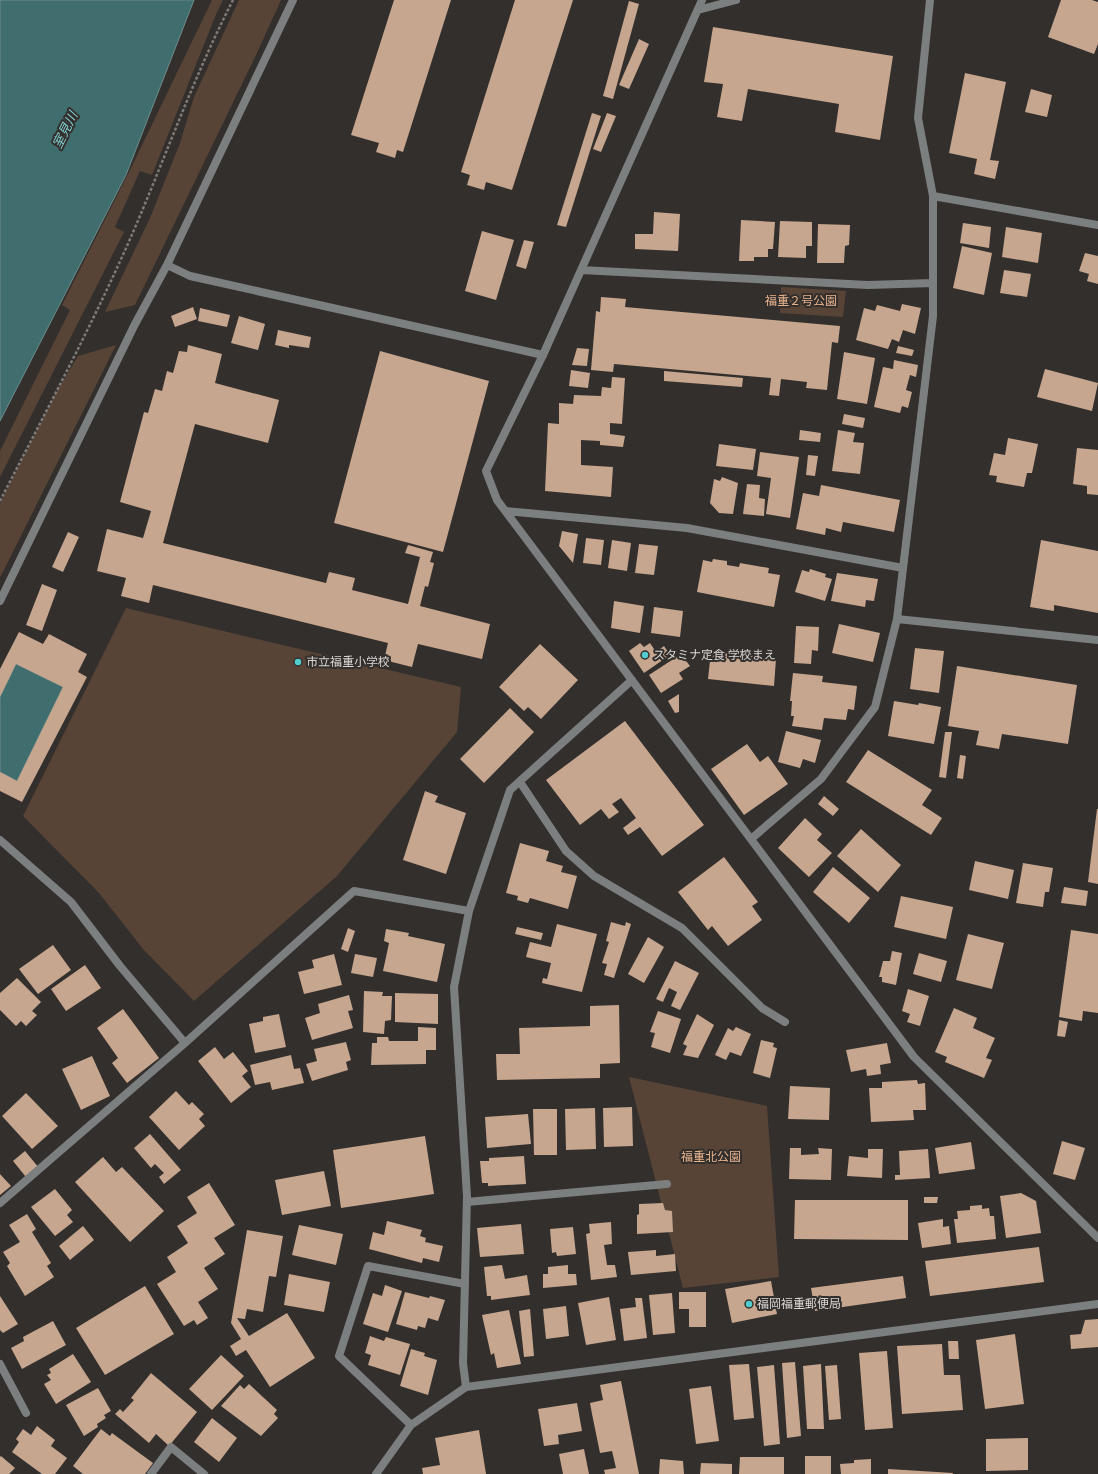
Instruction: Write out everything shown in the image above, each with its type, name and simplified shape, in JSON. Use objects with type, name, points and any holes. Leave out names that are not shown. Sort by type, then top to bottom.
[{"type":"street","points":[[0,601],[134,326],[167,265],[293,0]]},
{"type":"street","points":[[702,0],[543,355],[486,471],[497,500],[914,1057],[1098,1238]]},
{"type":"street","points":[[698,10],[736,0]]},
{"type":"street","points":[[751,839],[821,779],[875,707],[897,619],[933,316],[933,196],[918,118],[930,0]]},
{"type":"street","points":[[933,196],[1098,225]]},
{"type":"street","points":[[167,265],[190,276],[543,355]]},
{"type":"street","points":[[581,270],[868,285],[933,283]]},
{"type":"street","points":[[506,511],[687,528],[903,568]]},
{"type":"street","points":[[897,619],[1098,640]]},
{"type":"street","points":[[466,1387],[464,1363],[467,1202],[454,987],[469,911],[510,790],[632,680]]},
{"type":"street","points":[[520,782],[566,851],[594,876],[682,928],[762,1008],[785,1022]]},
{"type":"street","points":[[0,840],[71,902],[120,966],[185,1043]]},
{"type":"street","points":[[0,1203],[185,1043],[354,892],[469,911]]},
{"type":"street","points":[[467,1202],[667,1184]]},
{"type":"street","points":[[411,1424],[339,1356],[368,1266],[465,1284]]},
{"type":"street","points":[[376,1474],[411,1424],[466,1387],[1098,1304]]},
{"type":"street","points":[[0,1364],[26,1413]]},
{"type":"street","points":[[151,1474],[171,1447],[204,1474]]},
{"type":"path","points":[[0,501],[91,322],[134,231],[212,41],[234,0]]},
{"type":"green space","points":[[212,0],[223,0],[152,175],[140,171],[115,227],[124,232],[0,477],[0,451],[70,310],[62,305],[132,166]]},
{"type":"green space","points":[[239,0],[281,0],[135,305],[105,312],[150,218],[180,143],[194,97]]},
{"type":"green space","name":"福重２号公園","points":[[781,287],[846,291],[843,317],[780,313]]},
{"type":"green space","points":[[116,345],[0,577],[0,503],[57,391],[78,356]]},
{"type":"green space","points":[[126,608],[461,687],[457,732],[337,876],[194,1001],[143,949],[99,893],[23,816]]},
{"type":"green space","name":"福重北公園","points":[[629,1077],[767,1106],[779,1277],[683,1288]]},
{"type":"water","name":"室見川","points":[[0,0],[194,0],[126,175],[0,421]]},
{"type":"water","points":[[16,664],[63,687],[17,781],[0,772],[0,697]]},
{"type":"building","points":[[394,0],[451,0],[403,152],[397,150],[395,158],[376,152],[379,143],[351,135]]},
{"type":"building","points":[[515,0],[573,0],[512,190],[486,182],[484,190],[467,185],[470,175],[461,172]]},
{"type":"building","points":[[1061,0],[1092,0],[1098,2],[1098,44],[1094,54],[1048,37]]},
{"type":"building","points":[[629,1],[639,4],[613,99],[603,96]]},
{"type":"building","points":[[713,27],[893,56],[880,140],[835,132],[839,104],[748,89],[742,121],[717,117],[723,84],[704,82]]},
{"type":"building","points":[[639,39],[649,44],[629,89],[619,85]]},
{"type":"building","points":[[965,73],[1006,82],[990,160],[999,161],[995,179],[974,174],[977,159],[949,153]]},
{"type":"building","points":[[1031,89],[1052,95],[1047,117],[1025,112]]},
{"type":"building","points":[[592,113],[601,116],[566,227],[557,225]]},
{"type":"building","points":[[607,113],[616,116],[601,152],[593,149]]},
{"type":"building","points":[[654,212],[680,214],[678,251],[635,249],[635,234],[653,234]]},
{"type":"building","points":[[741,220],[775,222],[773,249],[768,249],[768,257],[754,257],[754,261],[739,261]]},
{"type":"building","points":[[780,221],[812,222],[812,246],[806,246],[806,258],[778,257]]},
{"type":"building","points":[[963,223],[991,227],[989,248],[960,243]]},
{"type":"building","points":[[818,224],[850,225],[849,245],[845,246],[844,263],[817,263]]},
{"type":"building","points":[[1006,227],[1042,233],[1038,263],[1002,257]]},
{"type":"building","points":[[482,231],[514,240],[496,300],[465,291]]},
{"type":"building","points":[[524,240],[534,242],[526,269],[516,266]]},
{"type":"building","points":[[962,246],[992,253],[984,295],[953,288]]},
{"type":"building","points":[[1085,253],[1098,256],[1098,284],[1087,281],[1089,274],[1079,271]]},
{"type":"building","points":[[1004,270],[1031,274],[1027,297],[1000,293]]},
{"type":"building","points":[[601,297],[626,299],[625,307],[840,326],[838,343],[832,342],[827,390],[806,388],[807,382],[781,379],[779,396],[769,395],[771,378],[614,364],[613,372],[591,370],[596,311],[600,312]]},
{"type":"building","points":[[902,304],[921,308],[915,334],[903,330],[899,342],[892,339],[888,349],[856,340],[864,308],[875,311],[877,305],[900,311]]},
{"type":"building","points":[[193,307],[197,319],[175,327],[171,316]]},
{"type":"building","points":[[200,308],[230,315],[227,327],[198,321]]},
{"type":"building","points":[[239,316],[265,324],[258,350],[231,343]]},
{"type":"building","points":[[278,330],[311,337],[309,348],[289,345],[289,348],[275,345]]},
{"type":"building","points":[[188,345],[222,354],[215,383],[279,400],[268,443],[195,424],[163,543],[326,583],[329,572],[355,578],[352,590],[408,604],[420,557],[405,553],[408,545],[433,552],[430,562],[434,563],[428,587],[425,586],[420,606],[490,624],[482,659],[418,644],[412,667],[384,660],[388,643],[153,585],[149,603],[121,596],[126,578],[97,571],[107,529],[143,538],[151,511],[120,502],[144,412],[148,413],[155,389],[162,391],[167,371],[173,373],[179,351],[187,352]]},
{"type":"building","points":[[898,346],[914,350],[912,356],[896,353]]},
{"type":"building","points":[[577,348],[589,349],[587,366],[572,365]]},
{"type":"building","points":[[380,351],[489,381],[443,552],[334,523]]},
{"type":"building","points":[[844,352],[875,358],[867,404],[837,399]]},
{"type":"building","points":[[894,360],[918,365],[916,377],[910,375],[906,390],[912,392],[908,408],[902,406],[900,413],[874,407],[883,367],[893,369]]},
{"type":"building","points":[[1045,369],[1098,383],[1092,411],[1037,397]]},
{"type":"building","points":[[571,370],[590,373],[588,388],[569,386]]},
{"type":"building","points":[[664,371],[743,378],[742,387],[664,381]]},
{"type":"building","points":[[612,377],[625,378],[622,424],[610,423],[610,434],[625,436],[623,447],[600,445],[600,441],[581,440],[581,465],[613,467],[611,497],[545,491],[548,423],[559,424],[559,403],[573,404],[574,395],[601,396],[602,387],[611,388]]},
{"type":"building","points":[[844,414],[865,418],[863,428],[842,424]]},
{"type":"building","points":[[800,430],[821,433],[820,442],[799,440]]},
{"type":"building","points":[[838,430],[855,433],[853,442],[864,443],[860,474],[832,471]]},
{"type":"building","points":[[1008,438],[1038,444],[1032,473],[1027,473],[1024,487],[996,482],[997,476],[989,475],[994,453],[1005,455]]},
{"type":"building","points":[[719,444],[756,449],[753,470],[716,466]]},
{"type":"building","points":[[1077,448],[1098,450],[1098,495],[1087,494],[1087,486],[1073,484]]},
{"type":"building","points":[[760,452],[799,457],[790,518],[766,514],[771,478],[757,476]]},
{"type":"building","points":[[808,455],[818,456],[815,476],[806,475]]},
{"type":"building","points":[[722,477],[738,483],[733,514],[719,513],[710,503],[714,479],[720,481]]},
{"type":"building","points":[[747,484],[760,485],[759,498],[765,499],[764,516],[743,514]]},
{"type":"building","points":[[821,485],[900,500],[894,532],[843,522],[841,532],[826,528],[825,535],[796,529],[803,493],[819,496]]},
{"type":"building","points":[[562,531],[578,534],[573,563],[559,546]]},
{"type":"building","points":[[68,532],[79,537],[63,572],[52,567]]},
{"type":"building","points":[[586,538],[604,540],[601,565],[583,563]]},
{"type":"building","points":[[612,540],[631,543],[627,571],[608,568]]},
{"type":"building","points":[[1041,540],[1098,551],[1098,613],[1054,605],[1054,611],[1030,607]]},
{"type":"building","points":[[639,544],[658,546],[654,575],[635,573]]},
{"type":"building","points":[[713,559],[727,561],[727,565],[739,567],[740,563],[769,568],[768,573],[780,575],[774,607],[697,592],[703,560],[712,562]]},
{"type":"building","points":[[810,569],[826,574],[825,577],[832,579],[825,601],[795,592],[802,570],[809,572]]},
{"type":"building","points":[[837,573],[878,579],[874,601],[866,600],[865,607],[831,601]]},
{"type":"building","points":[[42,584],[57,590],[42,631],[26,625]]},
{"type":"building","points":[[614,601],[644,606],[640,633],[611,628]]},
{"type":"building","points":[[654,607],[683,611],[680,637],[651,633]]},
{"type":"building","points":[[839,624],[880,633],[873,662],[832,653]]},
{"type":"building","points":[[796,626],[819,627],[818,651],[812,650],[811,664],[794,663]]},
{"type":"building","points":[[19,632],[43,644],[49,634],[87,654],[78,672],[87,677],[22,802],[0,791],[0,772],[17,781],[63,687],[16,664],[0,697],[0,669]]},
{"type":"building","points":[[640,643],[644,647],[650,643],[656,652],[664,646],[670,655],[644,673],[629,651]]},
{"type":"building","points":[[540,644],[578,680],[541,719],[528,707],[524,711],[499,687]]},
{"type":"building","points":[[915,648],[944,651],[939,693],[910,689]]},
{"type":"building","points":[[711,651],[776,659],[774,686],[708,679]]},
{"type":"building","points":[[681,654],[690,666],[679,673],[683,679],[661,693],[649,675]]},
{"type":"building","points":[[957,666],[1077,685],[1068,744],[1002,734],[999,749],[976,745],[979,731],[948,726]]},
{"type":"building","points":[[793,673],[823,676],[822,682],[857,686],[854,710],[848,709],[846,720],[824,718],[822,730],[792,726],[794,716],[791,716],[792,701],[790,701]]},
{"type":"building","points":[[679,694],[679,712],[675,713],[668,701]]},
{"type":"building","points":[[894,701],[941,707],[934,744],[888,736]]},
{"type":"building","points":[[510,708],[534,732],[484,783],[460,759]]},
{"type":"building","points":[[625,721],[704,825],[662,856],[640,827],[628,835],[623,828],[636,818],[621,798],[612,804],[619,812],[609,819],[601,809],[580,825],[546,780]]},
{"type":"building","points":[[786,731],[821,740],[815,763],[803,759],[800,768],[778,762]]},
{"type":"building","points":[[945,732],[952,732],[946,778],[939,777]]},
{"type":"building","points":[[747,744],[760,762],[768,756],[788,784],[744,815],[711,769]]},
{"type":"building","points":[[868,750],[932,790],[922,805],[942,818],[931,835],[846,782]]},
{"type":"building","points":[[960,755],[966,756],[963,779],[957,778]]},
{"type":"building","points":[[425,791],[438,796],[435,802],[466,813],[446,874],[403,860]]},
{"type":"building","points":[[824,796],[839,809],[833,816],[818,804]]},
{"type":"building","points":[[1098,809],[1098,884],[1088,882]]},
{"type":"building","points":[[805,818],[822,834],[817,840],[832,853],[809,877],[778,848]]},
{"type":"building","points":[[861,829],[901,865],[878,892],[837,856]]},
{"type":"building","points":[[520,843],[549,851],[546,861],[563,866],[561,872],[577,876],[568,909],[530,898],[528,903],[517,900],[518,896],[506,893]]},
{"type":"building","points":[[724,857],[758,902],[752,906],[762,920],[728,946],[712,926],[708,930],[678,892]]},
{"type":"building","points":[[975,861],[1014,870],[1008,899],[969,890]]},
{"type":"building","points":[[1023,863],[1053,868],[1049,892],[1045,892],[1043,907],[1016,903]]},
{"type":"building","points":[[833,867],[870,898],[849,923],[813,892]]},
{"type":"building","points":[[1064,887],[1088,891],[1086,906],[1061,903]]},
{"type":"building","points":[[901,896],[953,907],[946,939],[894,927]]},
{"type":"building","points":[[611,922],[625,926],[626,922],[631,924],[614,978],[604,975],[607,964],[602,963],[609,942],[606,941]]},
{"type":"building","points":[[557,924],[597,934],[582,992],[542,983],[543,978],[547,979],[551,963],[526,957],[530,942],[551,947]]},
{"type":"building","points":[[517,927],[543,933],[541,940],[515,934]]},
{"type":"building","points":[[348,928],[355,931],[348,952],[341,949]]},
{"type":"building","points":[[386,929],[409,933],[408,936],[445,944],[437,982],[383,971],[389,943],[384,941]]},
{"type":"building","points":[[1071,930],[1098,934],[1098,1013],[1083,1011],[1082,1021],[1059,1017]]},
{"type":"building","points":[[968,934],[1004,943],[992,989],[956,980]]},
{"type":"building","points":[[648,937],[664,947],[644,983],[628,974]]},
{"type":"building","points":[[53,945],[71,970],[38,994],[19,969]]},
{"type":"building","points":[[892,951],[902,953],[896,985],[882,982],[882,977],[879,977],[883,961],[890,961]]},
{"type":"building","points":[[919,953],[947,961],[941,982],[913,974]]},
{"type":"building","points":[[334,954],[342,985],[304,994],[298,972],[314,968],[312,960]]},
{"type":"building","points":[[355,954],[377,958],[373,977],[351,973]]},
{"type":"building","points":[[675,961],[699,973],[680,1010],[671,1006],[677,992],[669,988],[663,1002],[656,999]]},
{"type":"building","points":[[85,965],[101,988],[66,1011],[51,989]]},
{"type":"building","points":[[17,978],[41,1002],[32,1011],[37,1015],[26,1026],[21,1021],[16,1026],[0,1010],[0,993]]},
{"type":"building","points":[[908,989],[929,996],[920,1026],[907,1022],[910,1014],[902,1011]]},
{"type":"building","points":[[364,991],[383,992],[382,996],[392,996],[391,1020],[385,1021],[384,1034],[363,1032]]},
{"type":"building","points":[[395,993],[438,994],[438,1024],[395,1022]]},
{"type":"building","points":[[349,995],[353,1010],[348,1011],[353,1028],[312,1040],[305,1018],[320,1013],[318,1004]]},
{"type":"building","points":[[619,1005],[620,1063],[600,1064],[600,1078],[497,1080],[496,1054],[520,1054],[519,1028],[590,1026],[590,1006]]},
{"type":"building","points":[[954,1008],[977,1018],[973,1028],[995,1038],[986,1058],[992,1060],[984,1078],[945,1062],[947,1057],[935,1052]]},
{"type":"building","points":[[123,1009],[159,1058],[127,1083],[112,1063],[118,1058],[97,1028]]},
{"type":"building","points":[[658,1011],[681,1019],[670,1053],[651,1047],[655,1033],[650,1032]]},
{"type":"building","points":[[279,1014],[286,1047],[255,1053],[249,1024],[263,1021],[263,1017]]},
{"type":"building","points":[[697,1014],[714,1025],[698,1058],[683,1055],[687,1046],[683,1044]]},
{"type":"building","points":[[1059,1020],[1068,1022],[1065,1037],[1057,1036]]},
{"type":"building","points":[[418,1027],[436,1028],[436,1050],[426,1050],[426,1064],[371,1065],[372,1043],[377,1043],[377,1037],[388,1037],[389,1041],[418,1041]]},
{"type":"building","points":[[736,1027],[751,1034],[741,1056],[730,1052],[726,1060],[715,1055],[728,1028],[733,1031]]},
{"type":"building","points":[[761,1040],[774,1043],[773,1047],[777,1048],[770,1078],[753,1073]]},
{"type":"building","points":[[346,1042],[351,1060],[346,1062],[348,1070],[312,1081],[306,1064],[317,1061],[314,1049]]},
{"type":"building","points":[[887,1043],[891,1063],[880,1065],[881,1074],[867,1076],[866,1069],[851,1072],[846,1050]]},
{"type":"building","points":[[215,1047],[224,1059],[233,1052],[248,1071],[242,1076],[251,1087],[231,1103],[198,1061]]},
{"type":"building","points":[[291,1055],[294,1069],[300,1068],[304,1083],[272,1090],[270,1082],[255,1085],[250,1065]]},
{"type":"building","points":[[92,1056],[110,1096],[81,1110],[62,1069]]},
{"type":"building","points":[[917,1080],[918,1084],[925,1083],[926,1110],[913,1110],[914,1120],[871,1122],[869,1088],[882,1088],[882,1082]]},
{"type":"building","points":[[790,1086],[830,1088],[829,1120],[788,1119]]},
{"type":"building","points":[[176,1091],[189,1105],[192,1102],[204,1114],[199,1119],[205,1126],[179,1150],[149,1117]]},
{"type":"building","points":[[26,1093],[58,1126],[32,1149],[2,1116]]},
{"type":"building","points":[[632,1107],[633,1146],[604,1147],[603,1108]]},
{"type":"building","points":[[595,1108],[596,1149],[566,1150],[565,1109]]},
{"type":"building","points":[[533,1109],[557,1109],[557,1155],[534,1155]]},
{"type":"building","points":[[528,1114],[531,1144],[487,1148],[485,1117]]},
{"type":"building","points":[[150,1134],[181,1170],[164,1184],[159,1177],[164,1173],[155,1164],[151,1168],[134,1148]]},
{"type":"building","points":[[425,1136],[434,1194],[341,1208],[333,1150]]},
{"type":"building","points":[[1062,1141],[1085,1148],[1075,1180],[1053,1174]]},
{"type":"building","points":[[971,1142],[975,1169],[939,1174],[935,1148]]},
{"type":"building","points":[[790,1148],[801,1148],[801,1155],[819,1154],[818,1148],[832,1149],[831,1180],[789,1179]]},
{"type":"building","points":[[868,1149],[883,1149],[882,1178],[847,1176],[849,1156],[868,1158]]},
{"type":"building","points":[[928,1149],[930,1178],[895,1180],[895,1175],[900,1175],[899,1151]]},
{"type":"building","points":[[25,1151],[39,1168],[26,1177],[13,1161]]},
{"type":"building","points":[[524,1156],[526,1184],[488,1186],[488,1183],[482,1183],[480,1161],[489,1161],[489,1158]]},
{"type":"building","points":[[103,1157],[116,1172],[122,1167],[164,1211],[130,1242],[75,1182]]},
{"type":"building","points":[[324,1171],[331,1206],[282,1215],[275,1180]]},
{"type":"building","points":[[0,1174],[11,1186],[0,1195]]},
{"type":"building","points":[[209,1183],[235,1225],[214,1238],[225,1254],[204,1268],[218,1289],[198,1302],[208,1318],[197,1325],[194,1320],[184,1326],[157,1284],[176,1272],[167,1257],[188,1243],[177,1226],[197,1213],[187,1197]]},
{"type":"building","points":[[55,1189],[72,1210],[67,1215],[73,1222],[55,1236],[31,1207]]},
{"type":"building","points":[[1021,1193],[1036,1201],[1041,1233],[1006,1238],[1000,1196]]},
{"type":"building","points":[[924,1197],[938,1197],[937,1203],[924,1203]]},
{"type":"building","points":[[795,1200],[908,1200],[908,1240],[794,1239]]},
{"type":"building","points":[[663,1203],[665,1210],[672,1211],[673,1232],[637,1234],[637,1215],[639,1214],[639,1204]]},
{"type":"building","points":[[982,1205],[982,1209],[989,1208],[990,1216],[994,1216],[996,1239],[957,1243],[954,1219],[958,1219],[957,1211],[970,1210],[970,1206]]},
{"type":"building","points":[[27,1214],[36,1229],[32,1232],[51,1263],[47,1266],[54,1277],[25,1296],[7,1266],[10,1263],[3,1252],[20,1242],[9,1225]]},
{"type":"building","points":[[943,1219],[943,1227],[949,1226],[951,1244],[922,1248],[918,1223]]},
{"type":"building","points":[[387,1221],[422,1230],[420,1236],[426,1238],[425,1242],[443,1246],[439,1262],[423,1258],[422,1263],[369,1249],[373,1232],[384,1235]]},
{"type":"building","points":[[611,1222],[612,1244],[604,1245],[607,1265],[615,1265],[617,1277],[591,1280],[586,1234],[590,1233],[589,1224]]},
{"type":"building","points":[[521,1224],[524,1254],[480,1257],[477,1228]]},
{"type":"building","points":[[299,1225],[343,1234],[336,1265],[292,1255]]},
{"type":"building","points":[[83,1226],[94,1240],[70,1260],[59,1246]]},
{"type":"building","points":[[573,1227],[576,1254],[557,1256],[556,1252],[552,1253],[550,1229]]},
{"type":"building","points":[[247,1230],[283,1236],[276,1277],[269,1276],[263,1312],[247,1309],[245,1319],[237,1318],[249,1336],[287,1313],[315,1358],[270,1387],[246,1350],[236,1356],[230,1346],[241,1339],[231,1323]]},
{"type":"building","points":[[1039,1247],[1044,1282],[930,1296],[925,1261]]},
{"type":"building","points":[[656,1250],[656,1256],[675,1254],[676,1271],[631,1275],[628,1252]]},
{"type":"building","points":[[502,1265],[505,1279],[527,1275],[530,1295],[491,1300],[491,1296],[487,1296],[484,1267]]},
{"type":"building","points":[[568,1265],[568,1274],[576,1274],[577,1285],[543,1288],[543,1274],[548,1274],[548,1267]]},
{"type":"building","points":[[289,1274],[330,1282],[324,1312],[284,1305]]},
{"type":"building","points":[[903,1276],[906,1298],[815,1311],[811,1288]]},
{"type":"building","points":[[771,1281],[777,1314],[732,1323],[725,1289]]},
{"type":"building","points":[[385,1285],[402,1291],[388,1332],[363,1324],[373,1293],[382,1296]]},
{"type":"building","points":[[145,1286],[174,1334],[105,1375],[76,1328]]},
{"type":"building","points":[[405,1292],[445,1300],[438,1321],[428,1318],[425,1328],[418,1326],[417,1330],[396,1324]]},
{"type":"building","points":[[679,1292],[706,1292],[706,1327],[689,1327],[689,1309],[679,1309]]},
{"type":"building","points":[[672,1293],[675,1333],[653,1335],[649,1295]]},
{"type":"building","points":[[0,1296],[18,1324],[3,1333],[0,1330]]},
{"type":"building","points":[[609,1297],[616,1340],[586,1345],[578,1303]]},
{"type":"building","points":[[635,1298],[642,1298],[647,1338],[624,1341],[620,1309],[636,1307]]},
{"type":"building","points":[[566,1306],[569,1336],[546,1339],[543,1309]]},
{"type":"building","points":[[530,1309],[534,1356],[524,1357],[519,1311]]},
{"type":"building","points":[[509,1310],[521,1364],[497,1368],[494,1353],[491,1355],[482,1315]]},
{"type":"building","points":[[1098,1319],[1098,1347],[1071,1349],[1070,1335],[1081,1334],[1085,1320]]},
{"type":"building","points":[[53,1321],[66,1345],[22,1369],[11,1348],[24,1341],[23,1337]]},
{"type":"building","points":[[1015,1334],[1024,1404],[985,1409],[976,1340]]},
{"type":"building","points":[[370,1336],[384,1341],[386,1337],[410,1344],[400,1375],[368,1365],[371,1355],[365,1353]]},
{"type":"building","points":[[948,1341],[958,1341],[959,1359],[949,1359]]},
{"type":"building","points":[[942,1344],[944,1375],[960,1375],[963,1410],[902,1414],[897,1346]]},
{"type":"building","points":[[411,1349],[425,1353],[424,1356],[437,1360],[428,1395],[400,1386]]},
{"type":"building","points":[[887,1351],[893,1428],[865,1430],[859,1353]]},
{"type":"building","points":[[73,1354],[91,1382],[56,1404],[44,1384],[51,1380],[47,1375],[51,1373],[49,1369]]},
{"type":"building","points":[[221,1355],[244,1376],[212,1410],[189,1389]]},
{"type":"building","points":[[795,1362],[801,1436],[787,1438],[782,1363]]},
{"type":"building","points":[[749,1364],[754,1418],[734,1420],[729,1365]]},
{"type":"building","points":[[821,1364],[824,1429],[807,1429],[803,1366]]},
{"type":"building","points":[[774,1365],[780,1444],[764,1446],[757,1367]]},
{"type":"building","points":[[837,1365],[841,1419],[829,1420],[825,1366]]},
{"type":"building","points":[[151,1373],[197,1412],[169,1446],[156,1434],[149,1443],[115,1414],[120,1409],[123,1412],[134,1400],[131,1398]]},
{"type":"building","points":[[621,1381],[639,1474],[605,1474],[604,1470],[616,1468],[612,1451],[600,1453],[592,1414],[590,1403],[603,1400],[600,1385]]},
{"type":"building","points":[[249,1384],[277,1410],[274,1414],[278,1418],[261,1436],[221,1406],[240,1385],[244,1389]]},
{"type":"building","points":[[711,1386],[719,1441],[696,1444],[689,1389]]},
{"type":"building","points":[[98,1388],[111,1411],[104,1415],[106,1418],[97,1424],[98,1427],[84,1436],[66,1405]]},
{"type":"building","points":[[577,1403],[582,1431],[558,1435],[559,1444],[544,1446],[538,1409]]},
{"type":"building","points":[[212,1418],[237,1438],[219,1462],[194,1442]]},
{"type":"building","points":[[37,1426],[55,1440],[51,1446],[67,1458],[55,1474],[42,1474],[12,1452],[19,1442],[16,1439],[23,1429],[31,1435]]},
{"type":"building","points":[[101,1429],[110,1436],[112,1433],[153,1463],[145,1474],[83,1474],[73,1466]]},
{"type":"building","points":[[479,1430],[486,1474],[423,1474],[422,1468],[440,1465],[435,1438]]},
{"type":"building","points":[[1028,1438],[1028,1470],[986,1471],[986,1439]]},
{"type":"building","points":[[584,1449],[589,1474],[563,1474],[559,1454]]},
{"type":"building","points":[[1,1456],[15,1468],[9,1474],[0,1474]]},
{"type":"building","points":[[805,1456],[831,1456],[831,1474],[805,1474]]},
{"type":"building","points":[[740,1457],[784,1457],[784,1474],[739,1474]]},
{"type":"building","points":[[660,1459],[683,1461],[684,1474],[659,1474]]},
{"type":"building","points":[[871,1459],[871,1474],[841,1474],[840,1464],[854,1463],[854,1460]]},
{"type":"building","points":[[701,1463],[732,1464],[732,1474],[700,1474]]},
{"type":"building","points":[[888,1469],[953,1473],[953,1474],[888,1474]]},
{"type":"place","name":"スタミナ定食 学校まえ","points":[[645,655]]},
{"type":"place","name":"市立福重小学校","points":[[298,662]]},
{"type":"place","name":"福岡福重郵便局","points":[[749,1304]]}]
